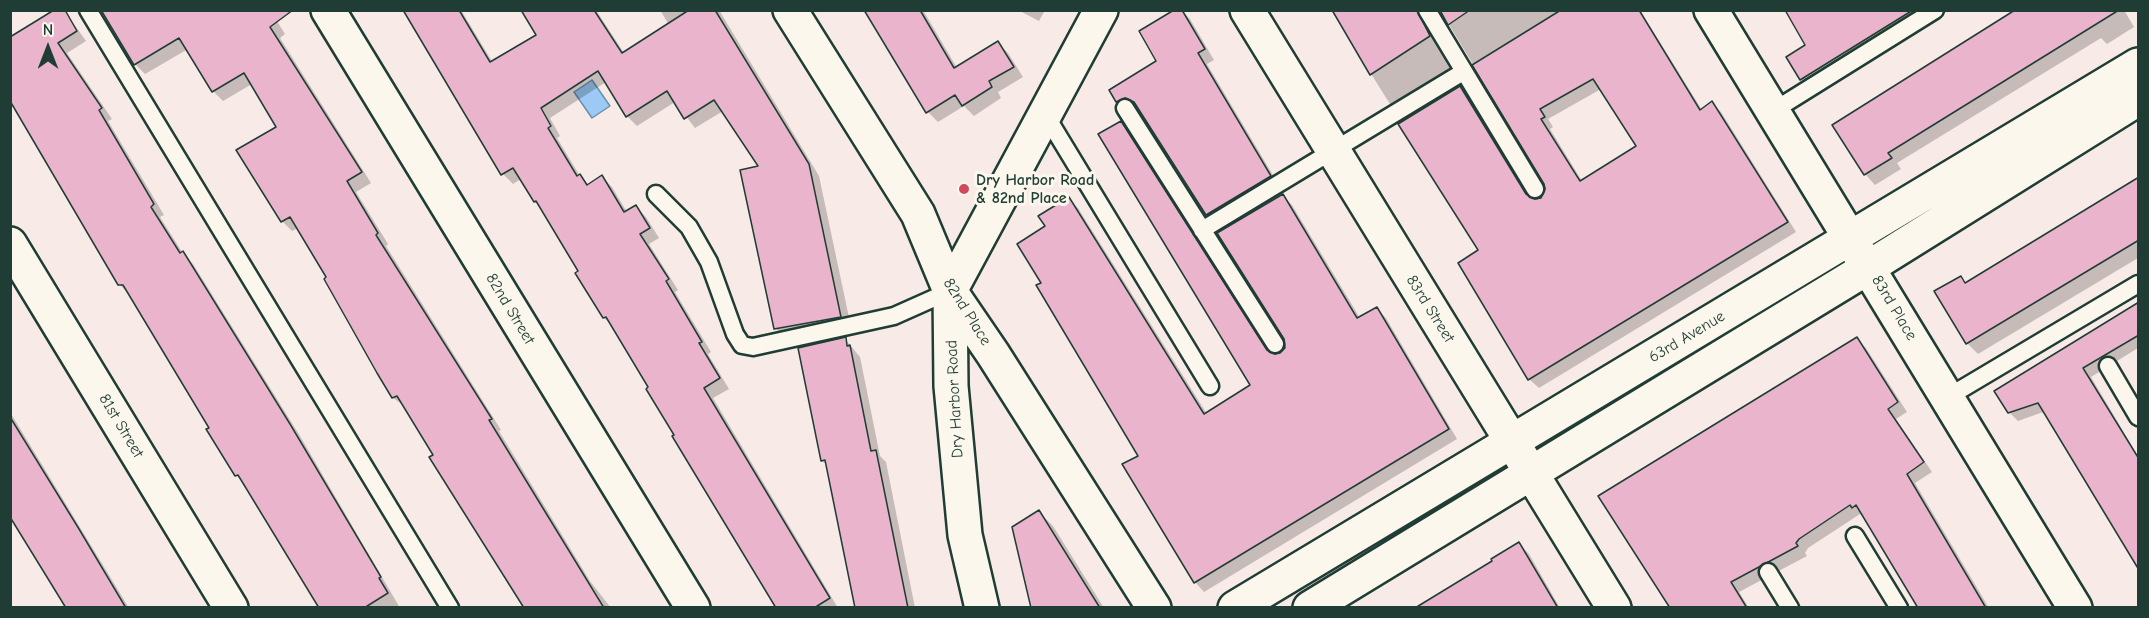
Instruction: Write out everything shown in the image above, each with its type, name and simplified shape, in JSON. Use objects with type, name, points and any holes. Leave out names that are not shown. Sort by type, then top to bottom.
[{"type":"street","name":"82nd Street","points":[[328,10],[693,608]]},
{"type":"street","name":"82nd Place","points":[[790,10],[918,214],[950,291],[1154,608]]},
{"type":"street","name":"Dry Harbor Road","points":[[982,608],[964,523],[951,386],[950,291],[1101,10]]},
{"type":"street","name":"83rd Street","points":[[1247,10],[1614,608]]},
{"type":"street","name":"83rd Place","points":[[1711,10],[1852,238],[2075,608]]},
{"type":"street","name":"63rd Avenue","points":[[1235,608],[2139,65]]},
{"type":"street","points":[[1310,608],[1869,267],[2139,99]]},
{"type":"street","name":"81st Street","points":[[10,244],[231,608]]},
{"type":"lane","points":[[88,10],[450,608]]},
{"type":"lane","points":[[1427,10],[1535,189]]},
{"type":"lane","points":[[1773,111],[1935,10]]},
{"type":"lane","points":[[1202,230],[1463,72]]},
{"type":"lane","points":[[1125,108],[1275,344]]},
{"type":"lane","points":[[1046,114],[1210,386]]},
{"type":"lane","points":[[656,194],[689,227],[709,262],[735,334],[742,345],[753,347],[894,316],[950,291]]},
{"type":"lane","points":[[1948,397],[2139,284]]},
{"type":"lane","points":[[2108,366],[2139,417]]},
{"type":"lane","points":[[1856,536],[1899,608]]},
{"type":"lane","points":[[1768,572],[1790,608]]},
{"type":"water","points":[[592,80],[610,106],[592,118],[574,92]]},
{"type":"building","points":[[54,10],[65,10],[77,31],[58,43],[102,108],[99,110],[154,204],[151,207],[180,253],[183,251],[381,577],[379,578],[388,593],[364,608],[319,608],[238,475],[235,476],[206,429],[209,428],[123,285],[118,285],[10,101],[10,37]]},
{"type":"building","points":[[101,10],[293,10],[270,27],[362,172],[347,181],[378,233],[376,235],[492,419],[489,420],[604,608],[524,608],[429,457],[433,455],[397,396],[392,398],[377,373],[324,279],[326,277],[290,217],[281,222],[236,150],[276,127],[244,73],[212,92],[179,38],[134,65]]},
{"type":"building","points":[[403,10],[459,10],[490,62],[536,35],[521,10],[594,10],[622,53],[689,10],[715,10],[809,164],[841,317],[774,329],[740,170],[758,166],[714,100],[684,119],[667,91],[626,117],[598,71],[541,108],[551,126],[548,128],[577,176],[580,174],[587,185],[602,175],[624,212],[636,205],[650,228],[640,234],[669,279],[666,281],[720,378],[704,388],[830,598],[814,608],[776,608],[672,436],[674,435],[646,389],[648,387],[606,317],[603,318],[575,273],[578,271],[536,201],[534,202],[513,168],[501,175]]},
{"type":"building","points":[[864,10],[920,10],[954,68],[998,41],[1014,67],[989,81],[992,87],[962,106],[955,95],[926,113]]},
{"type":"building","points":[[1174,10],[1182,10],[1205,49],[1198,53],[1271,176],[1206,215],[1134,102],[1125,98],[1116,102],[1109,90],[1156,61],[1139,31]]},
{"type":"building","points":[[1332,10],[1417,10],[1430,36],[1370,75]]},
{"type":"building","points":[[1440,10],[1470,10],[1448,25]]},
{"type":"building","points":[[1561,10],[1639,10],[1700,110],[1712,101],[1788,222],[1528,380],[1458,263],[1478,250],[1398,124],[1460,86],[1526,194],[1535,199],[1541,198],[1545,189],[1544,184],[1472,65]],"holes":[[[1593,79],[1636,146],[1580,181],[1541,119],[1545,117],[1540,109]]]},
{"type":"building","points":[[1785,10],[1913,10],[1800,80],[1786,57],[1805,45]]},
{"type":"building","points":[[2015,10],[2119,10],[1888,153],[1892,158],[1864,175],[1832,125]]},
{"type":"building","points":[[1121,121],[1267,350],[1275,354],[1280,353],[1285,348],[1284,339],[1217,233],[1283,194],[1357,318],[1377,307],[1449,429],[1194,583],[1122,464],[1138,456],[1036,285],[1041,283],[1017,244],[1045,226],[1038,216],[1069,197],[1204,414],[1250,385],[1098,134]]},
{"type":"building","points":[[2139,177],[2139,240],[1966,344],[1934,291],[1961,276],[1965,283]]},
{"type":"building","points":[[2139,302],[2139,335],[2083,368],[2139,459],[2139,570],[2038,403],[2008,413],[1994,391]]},
{"type":"building","points":[[846,337],[847,346],[850,345],[871,451],[876,450],[908,608],[855,608],[825,460],[821,461],[798,348]]},
{"type":"building","points":[[1857,337],[1898,402],[1888,409],[1924,462],[1907,474],[1986,608],[1918,608],[1856,505],[1852,508],[1850,505],[1799,539],[1796,543],[1798,546],[1731,582],[1747,608],[1670,608],[1598,496]]},
{"type":"building","points":[[10,417],[126,608],[66,608],[10,517]]},
{"type":"building","points":[[1039,510],[1100,608],[1031,608],[1012,527]]},
{"type":"building","points":[[1519,542],[1558,608],[1415,608],[1492,561],[1491,559]]},
{"type":"place","name":"Dry Harbor Road & 82nd Place","points":[[964,189]]}]
